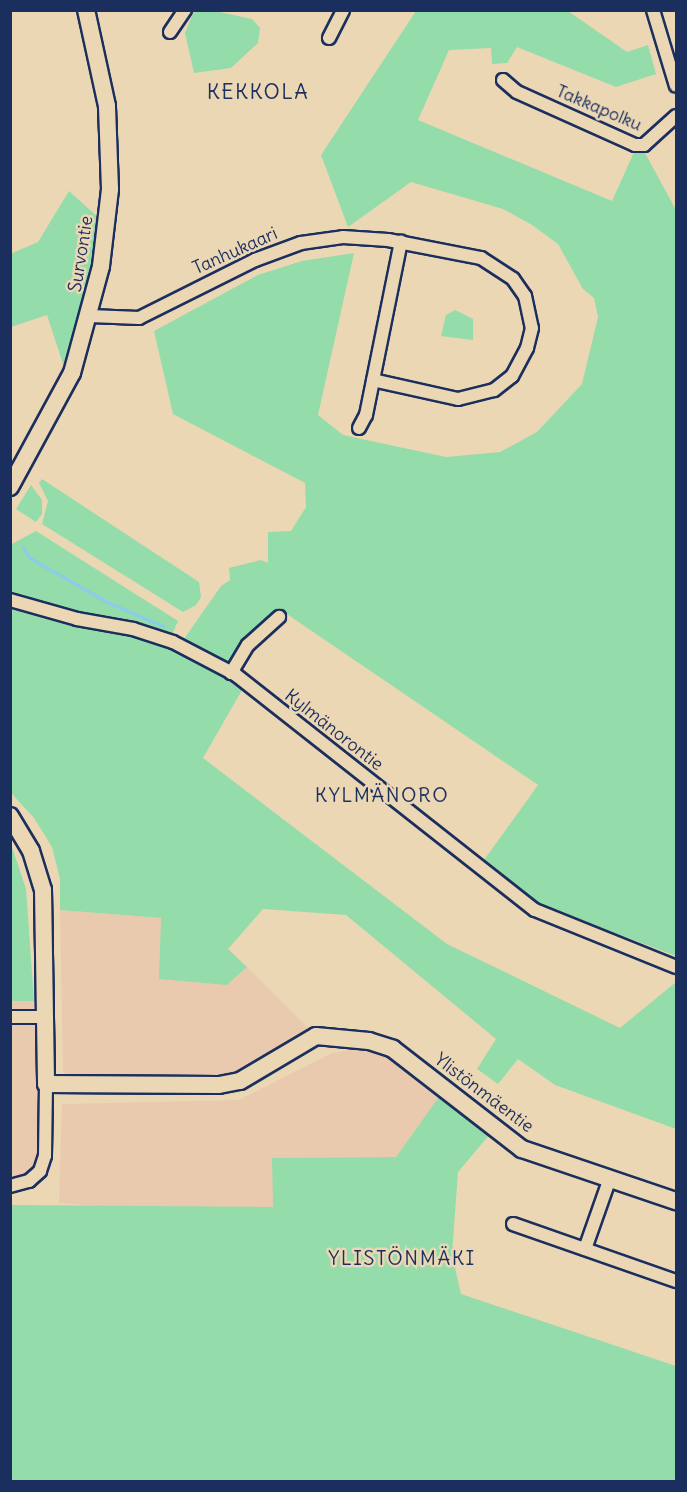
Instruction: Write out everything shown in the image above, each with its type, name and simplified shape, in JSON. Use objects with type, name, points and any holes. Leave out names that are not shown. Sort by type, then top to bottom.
[{"type":"street","name":"Survontie","points":[[10,487],[62,398],[90,316],[107,220],[110,163],[107,106],[86,10]]},
{"type":"street","points":[[170,32],[185,10]]},
{"type":"street","points":[[329,38],[342,10]]},
{"type":"street","points":[[653,10],[676,86]]},
{"type":"street","name":"Takkapolku","points":[[503,80],[517,92],[635,145],[644,145],[676,116]]},
{"type":"street","name":"Tanhukaari","points":[[90,316],[140,318],[234,269],[301,243],[343,237],[401,242],[481,258],[494,264],[513,279],[525,296],[532,328],[527,348],[512,376],[494,390],[470,398],[446,398],[373,381]]},
{"type":"street","points":[[359,428],[366,415],[401,242]]},
{"type":"street","name":"Kylmänorontie","points":[[10,600],[77,619],[133,629],[173,642],[231,673],[535,910],[676,968]]},
{"type":"street","points":[[231,673],[248,645],[279,617]]},
{"type":"street","points":[[10,816],[31,850],[43,890],[46,1084],[45,1156],[40,1171],[29,1181],[10,1186]]},
{"type":"street","points":[[10,1017],[45,1017]]},
{"type":"street","name":"Ylistönmäentie","points":[[46,1084],[219,1085],[240,1081],[297,1048],[318,1048],[339,1039],[369,1041],[393,1049],[522,1149],[676,1201]]},
{"type":"street","points":[[585,1249],[610,1178]]},
{"type":"street","points":[[513,1224],[676,1281]]},
{"type":"shaded area","points":[[60,910],[161,918],[227,985],[247,967],[305,1025],[310,1035],[231,1077],[69,1077],[63,1071]]},
{"type":"shaded area","points":[[11,1001],[34,1001],[40,1040],[40,1155],[36,1167],[26,1177],[11,1181]]},
{"type":"shaded area","points":[[365,1048],[395,1059],[441,1094],[396,1157],[273,1158],[273,1207],[121,1208],[59,1203],[62,1104],[239,1100],[332,1053]]},
{"type":"green space","points":[[194,11],[215,11],[252,19],[260,28],[258,43],[231,68],[194,73],[185,33]]},
{"type":"green space","points":[[416,11],[568,11],[627,52],[648,45],[656,74],[616,87],[517,47],[507,63],[492,64],[491,48],[449,50],[418,120],[612,201],[635,150],[645,153],[676,210],[676,956],[536,903],[484,860],[538,785],[278,608],[229,666],[184,639],[221,586],[230,580],[229,568],[261,560],[268,563],[268,532],[291,531],[306,507],[305,483],[173,414],[154,331],[258,275],[302,261],[354,253],[318,415],[343,435],[446,457],[500,452],[537,432],[582,384],[598,317],[594,298],[583,289],[558,244],[532,225],[503,209],[411,182],[348,227],[321,155]]},
{"type":"green space","points":[[69,191],[101,220],[82,314],[65,370],[47,315],[11,327],[10,254],[38,242]]},
{"type":"green space","points":[[455,310],[473,319],[473,340],[441,336],[446,315]]},
{"type":"green space","points":[[42,479],[199,582],[201,597],[196,605],[183,612],[42,524],[48,501],[39,483]]},
{"type":"green space","points":[[31,485],[42,500],[42,514],[36,522],[16,509]]},
{"type":"green space","points":[[36,531],[178,621],[171,637],[11,594],[10,545]]},
{"type":"green space","points":[[11,609],[74,626],[131,634],[172,648],[242,690],[203,758],[447,944],[620,1028],[676,982],[676,1129],[555,1085],[518,1059],[498,1084],[477,1069],[496,1039],[346,915],[263,909],[228,949],[247,967],[227,985],[159,979],[161,918],[60,910],[60,879],[52,847],[34,818],[11,793]]},
{"type":"green space","points":[[11,844],[26,889],[34,1001],[11,1001]]},
{"type":"green space","points":[[441,1094],[490,1134],[458,1172],[452,1254],[461,1294],[676,1366],[676,1481],[11,1482],[11,1205],[273,1207],[272,1158],[396,1157]]},
{"type":"waterway","points":[[23,547],[30,558],[107,602],[163,626]]},
{"type":"district","name":"KEKKOLA","points":[[258,92]]},
{"type":"district","name":"KYLMÄNORO","points":[[382,794]]},
{"type":"district","name":"YLISTÖNMÄKI","points":[[402,1257]]}]
